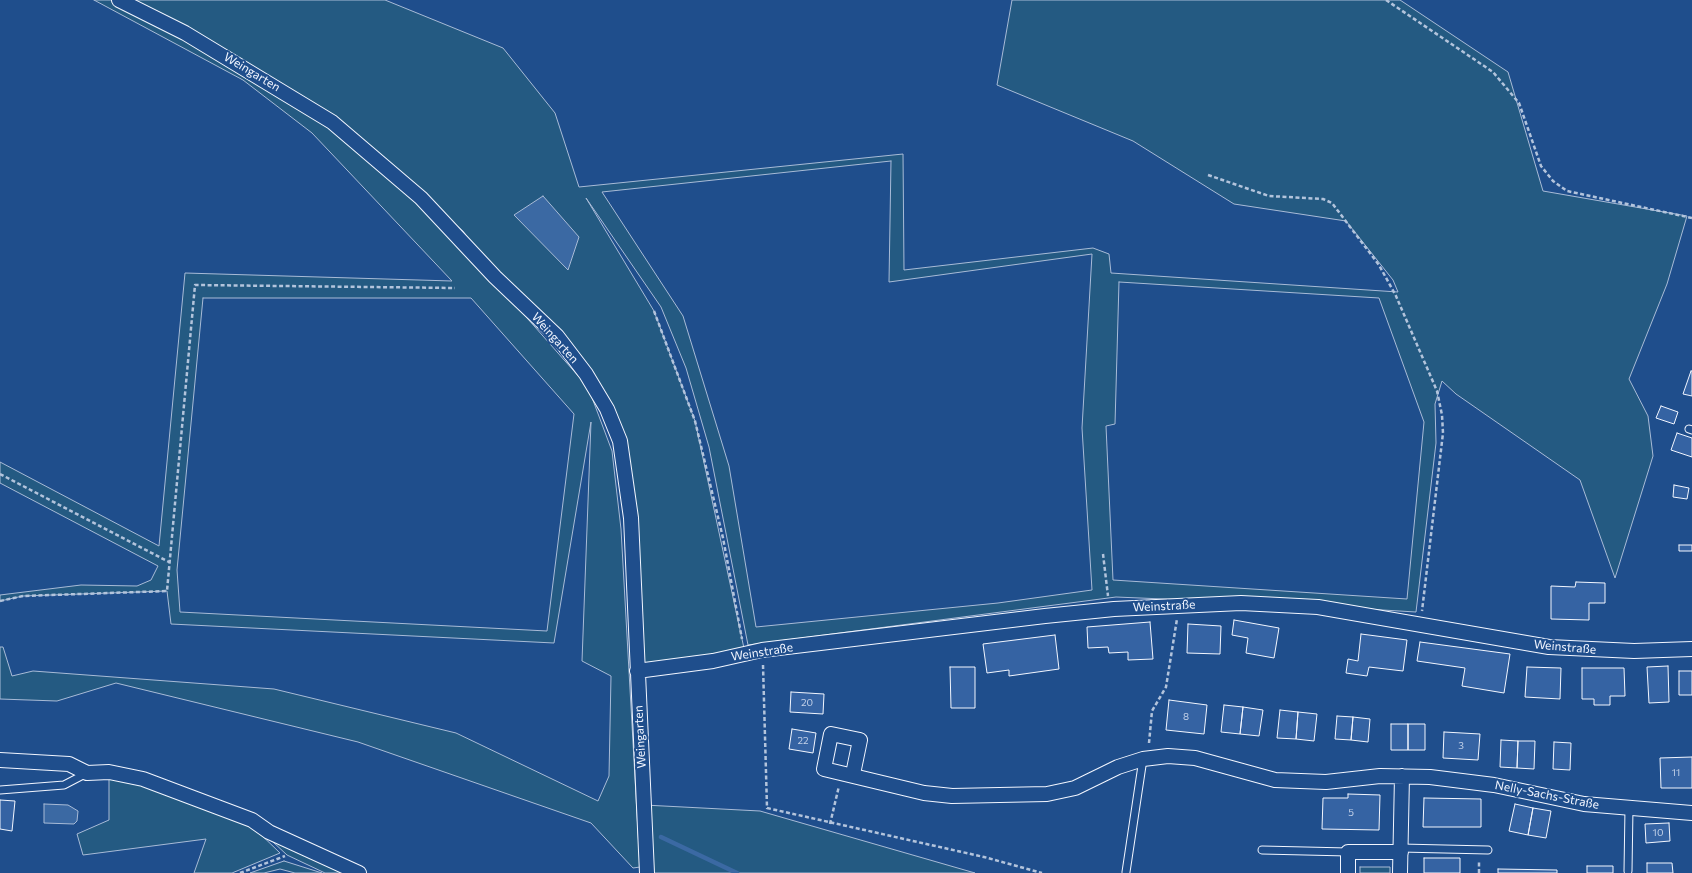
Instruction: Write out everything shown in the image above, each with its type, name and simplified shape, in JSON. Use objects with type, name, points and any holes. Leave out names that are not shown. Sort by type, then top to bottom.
[{"type":"street","name":"Weingarten","points":[[119,0],[185,33],[332,122],[421,198],[495,277],[557,336],[586,374],[607,409],[620,441],[628,483],[647,873]]},
{"type":"street","name":"Weinstraße","points":[[637,672],[713,661],[762,650],[1114,609],[1179,605],[1284,604],[1421,623],[1513,642],[1550,647],[1634,651],[1692,649]]},
{"type":"street","name":"Nelly-Sachs-Straße","points":[[847,773],[901,788],[952,796],[1048,794],[1075,788],[1118,767],[1145,759],[1168,756],[1195,758],[1274,780],[1299,782],[1402,776],[1494,784],[1584,804],[1692,813]]},
{"type":"street","points":[[0,760],[69,764],[87,773],[109,772],[143,779],[252,820],[269,832],[359,873]]},
{"type":"street","points":[[1400,873],[1402,776]]},
{"type":"street","points":[[1348,873],[1348,852],[1401,850]]},
{"type":"lane","points":[[1126,872],[1145,759]]},
{"type":"lane","points":[[0,790],[64,785],[87,773]]},
{"type":"lane","points":[[1628,871],[1629,808]]},
{"type":"lane","points":[[1262,850],[1348,852]]},
{"type":"lane","points":[[1401,850],[1488,850]]},
{"type":"path","points":[[1386,0],[1494,72],[1519,103],[1541,166],[1552,181],[1567,191],[1692,218]]},
{"type":"path","points":[[1208,174],[1269,196],[1323,199],[1332,203],[1379,265],[1396,296],[1437,391],[1442,415],[1443,433],[1421,623]]},
{"type":"path","points":[[0,601],[23,596],[168,591],[169,562],[195,285],[455,288]]},
{"type":"path","points":[[654,311],[695,422],[723,538],[745,653]]},
{"type":"path","points":[[0,474],[169,562]]},
{"type":"path","points":[[1103,554],[1108,597],[1114,609]]},
{"type":"path","points":[[1145,759],[1152,711],[1166,687],[1179,605]]},
{"type":"path","points":[[762,650],[767,808],[830,824],[984,857],[1042,873]]},
{"type":"path","points":[[830,824],[847,773]]},
{"type":"path","points":[[240,873],[287,855]]},
{"type":"shaded area","points":[[94,0],[385,0],[503,48],[555,113],[579,187],[903,154],[904,270],[1093,248],[1109,254],[1111,273],[1398,292],[1393,280],[1346,221],[1234,204],[1133,141],[997,85],[1012,0],[1400,0],[1508,72],[1543,191],[1687,216],[1667,284],[1629,379],[1648,416],[1653,456],[1615,578],[1580,480],[1456,394],[1442,381],[1435,404],[1436,443],[1416,612],[1116,597],[748,645],[709,447],[686,368],[661,307],[586,198],[654,311],[695,421],[745,653],[637,671],[620,441],[586,374],[495,277],[463,231],[370,154],[421,198],[588,387],[612,451],[621,529],[640,867],[633,868],[591,823],[358,742],[116,683],[57,701],[0,699],[0,647],[3,647],[12,676],[33,671],[274,689],[456,733],[598,801],[609,776],[611,676],[582,661],[591,422],[554,643],[171,624],[167,591],[23,596],[0,601],[0,595],[81,585],[137,586],[151,580],[158,566],[0,483],[0,462],[159,546],[185,273],[452,281],[312,133],[243,80]],"holes":[[[891,161],[889,282],[1092,254],[1082,428],[1092,590],[998,603],[756,627],[729,466],[683,316],[602,192]],[[1119,282],[1379,298],[1424,422],[1407,599],[1113,580],[1106,426],[1115,424]],[[203,298],[471,298],[574,414],[547,631],[180,612],[177,570]]]},
{"type":"shaded area","points":[[543,196],[579,237],[568,270],[514,215]]},
{"type":"shaded area","points":[[109,777],[139,782],[251,825],[280,853],[232,873],[194,873],[206,839],[83,855],[77,834],[109,820]]},
{"type":"shaded area","points":[[44,804],[68,805],[78,811],[77,821],[74,824],[44,823]]},
{"type":"shaded area","points":[[644,805],[760,811],[975,873],[647,873]]},
{"type":"shaded area","points":[[272,841],[358,873],[325,873],[287,855]]},
{"type":"shaded area","points":[[284,861],[322,873],[295,873],[280,869],[264,873],[250,873]]},
{"type":"shaded area","points":[[1360,867],[1390,867],[1390,873],[1360,873]]},
{"type":"building","points":[[1692,371],[1692,396],[1683,394]]},
{"type":"building","points":[[1661,406],[1678,412],[1674,424],[1656,418]]},
{"type":"building","points":[[1677,433],[1692,438],[1692,457],[1671,450]]},
{"type":"building","points":[[1674,485],[1689,488],[1687,499],[1673,497]]},
{"type":"building","points":[[1679,545],[1692,545],[1692,551],[1679,551]]},
{"type":"building","points":[[1576,582],[1605,583],[1605,603],[1589,603],[1589,620],[1551,619],[1551,586],[1575,587]]},
{"type":"building","points":[[1234,620],[1279,628],[1274,658],[1246,653],[1248,638],[1232,635]]},
{"type":"building","points":[[1150,622],[1153,659],[1128,660],[1128,652],[1109,653],[1108,647],[1088,648],[1087,627]]},
{"type":"building","points":[[1188,624],[1221,626],[1220,654],[1187,653]]},
{"type":"building","points":[[1361,634],[1407,640],[1403,671],[1369,667],[1367,676],[1346,673],[1348,659],[1358,661]]},
{"type":"building","points":[[1055,635],[1059,669],[1009,676],[1009,670],[987,673],[983,644]]},
{"type":"building","points":[[1420,642],[1510,654],[1504,693],[1462,686],[1465,668],[1417,661]]},
{"type":"building","points":[[1668,666],[1669,702],[1649,703],[1647,667]]},
{"type":"building","points":[[950,667],[975,667],[975,708],[951,708]]},
{"type":"building","points":[[1527,667],[1561,668],[1560,699],[1525,697]]},
{"type":"building","points":[[1582,668],[1624,668],[1625,696],[1610,696],[1610,705],[1594,705],[1594,699],[1582,699]]},
{"type":"building","points":[[1679,671],[1692,671],[1692,695],[1679,695]]},
{"type":"building","points":[[791,692],[824,694],[823,714],[790,712]]},
{"type":"building","points":[[1169,700],[1207,705],[1204,734],[1166,730]]},
{"type":"building","points":[[1224,705],[1243,707],[1240,734],[1221,732]]},
{"type":"building","points":[[1243,707],[1263,710],[1259,736],[1240,734]]},
{"type":"building","points":[[1280,710],[1298,712],[1296,739],[1277,738]]},
{"type":"building","points":[[1298,712],[1317,714],[1314,741],[1296,739]]},
{"type":"building","points":[[1337,716],[1353,717],[1351,740],[1335,739]]},
{"type":"building","points":[[1353,717],[1370,719],[1368,742],[1351,740]]},
{"type":"building","points":[[1391,724],[1408,724],[1408,750],[1391,750]]},
{"type":"building","points":[[1408,724],[1425,724],[1425,750],[1408,750]]},
{"type":"building","points":[[792,729],[816,733],[813,753],[789,749]]},
{"type":"building","points":[[1444,732],[1480,734],[1478,760],[1443,758]]},
{"type":"building","points":[[1501,740],[1518,741],[1517,768],[1500,767]]},
{"type":"building","points":[[1518,741],[1535,741],[1534,769],[1517,768]]},
{"type":"building","points":[[1554,742],[1571,743],[1570,770],[1553,769]]},
{"type":"building","points":[[1692,757],[1692,788],[1661,788],[1660,758]]},
{"type":"building","points":[[1348,794],[1380,795],[1379,830],[1322,829],[1323,798],[1348,798]]},
{"type":"building","points":[[1424,798],[1481,799],[1481,827],[1423,827]]},
{"type":"building","points":[[0,800],[15,801],[12,831],[0,829]]},
{"type":"building","points":[[1515,804],[1533,808],[1528,835],[1509,831]]},
{"type":"building","points":[[1533,808],[1551,811],[1546,838],[1528,835]]},
{"type":"building","points":[[1669,823],[1670,841],[1646,843],[1645,824]]},
{"type":"building","points":[[1424,858],[1460,858],[1460,873],[1424,873]]},
{"type":"building","points":[[1647,863],[1672,863],[1673,873],[1647,873]]},
{"type":"building","points":[[1587,866],[1613,866],[1613,873],[1587,873]]},
{"type":"building","points":[[1498,869],[1557,870],[1557,873],[1498,873]]},
{"type":"waterway","points":[[661,837],[737,873]]}]
